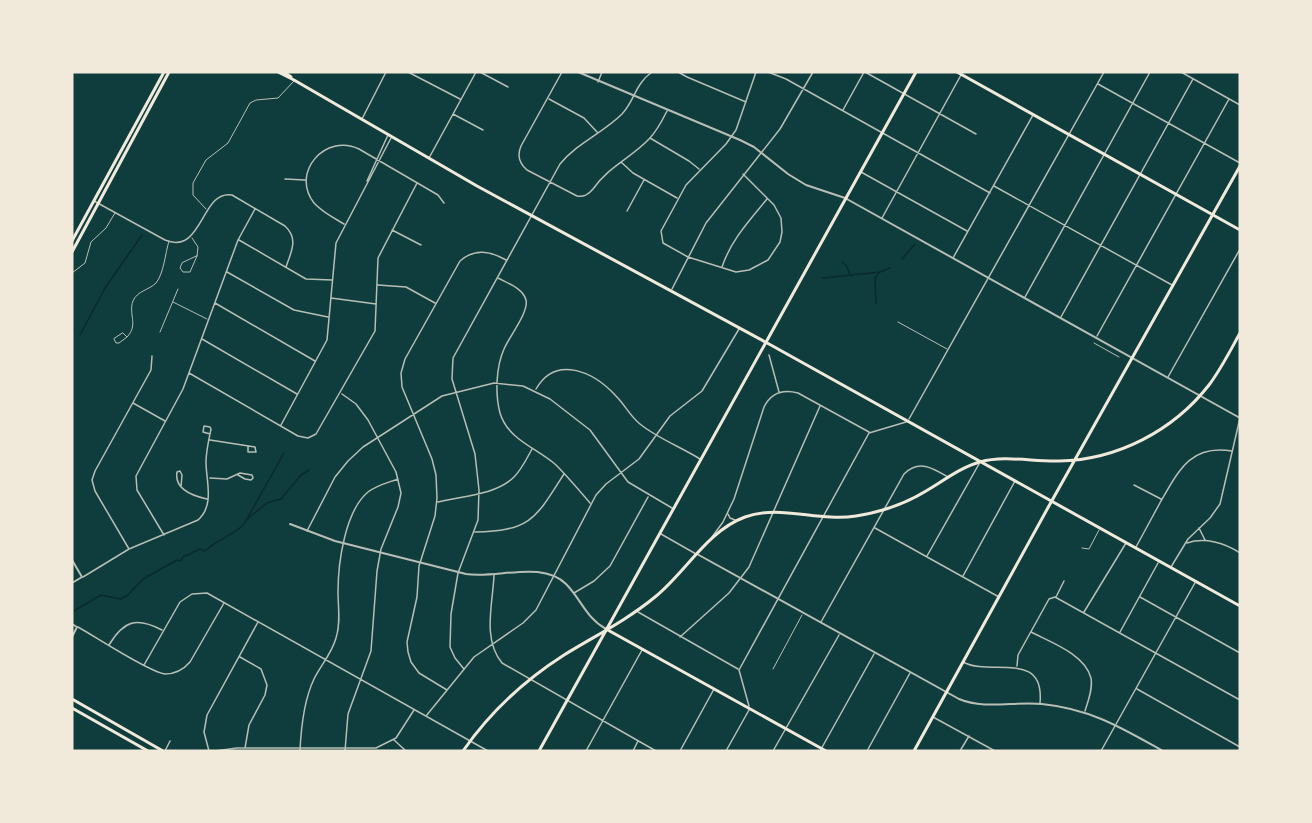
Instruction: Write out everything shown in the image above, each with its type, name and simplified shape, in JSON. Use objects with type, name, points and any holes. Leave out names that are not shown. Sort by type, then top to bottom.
[{"type":"main road","points":[[72,241],[164,72]]},
{"type":"main road","points":[[72,252],[170,72]]},
{"type":"main road","points":[[278,72],[531,216],[765,342],[1240,606]]},
{"type":"main road","points":[[284,72],[294,80]]},
{"type":"main road","points":[[539,751],[916,72]]},
{"type":"main road","points":[[957,72],[1240,230]]},
{"type":"main road","points":[[914,751],[1240,164]]},
{"type":"main road","points":[[463,751],[500,707],[529,680],[637,611],[669,585],[712,538],[736,521],[754,514],[774,511],[823,518],[851,517],[883,510],[909,500],[980,462],[1002,459],[1074,460],[1111,453],[1150,436],[1180,415],[1200,396],[1217,373],[1240,333]]},
{"type":"main road","points":[[606,629],[826,751]]},
{"type":"main road","points":[[587,641],[596,648]]},
{"type":"main road","points":[[72,699],[164,751]]},
{"type":"main road","points":[[72,708],[148,751]]},
{"type":"street","points":[[362,119],[386,72]]},
{"type":"street","points":[[408,72],[461,100]]},
{"type":"street","points":[[428,158],[478,72],[508,87]]},
{"type":"street","points":[[562,72],[521,146],[519,156],[524,168],[577,196],[590,193],[603,175],[650,138],[667,110]]},
{"type":"street","points":[[578,72],[732,136],[761,152],[797,180],[822,192],[845,198],[1240,418],[1220,504],[1210,519],[1183,546],[1171,568]]},
{"type":"street","points":[[598,82],[602,72]]},
{"type":"street","points":[[464,669],[454,656],[449,639],[451,610],[458,573],[479,515],[479,493],[476,459],[451,371],[455,353],[564,158],[623,112],[641,82],[652,72]]},
{"type":"street","points":[[678,72],[687,78],[747,102]]},
{"type":"street","points":[[742,174],[777,209],[782,223],[781,237],[774,252],[764,263],[749,270],[736,272],[688,257],[666,246],[660,237],[662,228],[686,185],[732,136],[739,124],[756,72]]},
{"type":"street","points":[[768,72],[843,110],[990,192]]},
{"type":"street","points":[[670,291],[713,212],[786,120],[813,72]]},
{"type":"street","points":[[843,110],[864,72],[976,134]]},
{"type":"street","points":[[712,538],[728,513],[736,493],[764,407],[779,392],[794,392],[869,433],[908,422],[1104,72]]},
{"type":"street","points":[[1024,298],[1150,72]]},
{"type":"street","points":[[1181,72],[1240,105]]},
{"type":"street","points":[[882,219],[962,75]]},
{"type":"street","points":[[1060,318],[1193,79]]},
{"type":"street","points":[[1097,84],[1240,164]]},
{"type":"street","points":[[548,98],[584,118],[597,132]]},
{"type":"street","points":[[1096,338],[1229,99]]},
{"type":"street","points":[[453,114],[483,130]]},
{"type":"street","points":[[953,258],[1034,115]]},
{"type":"street","points":[[367,182],[376,159],[390,136]]},
{"type":"street","points":[[280,426],[327,340],[336,245],[390,136]]},
{"type":"street","points":[[650,138],[700,170]]},
{"type":"street","points":[[345,224],[315,204],[306,180],[314,158],[332,146],[353,147],[438,195],[444,203]]},
{"type":"street","points":[[621,161],[629,171],[678,198]]},
{"type":"street","points":[[861,171],[968,231]]},
{"type":"street","points":[[285,179],[306,180]]},
{"type":"street","points":[[627,211],[645,180]]},
{"type":"street","points":[[189,373],[300,437],[308,438],[315,435],[321,429],[375,331],[378,260],[417,183]]},
{"type":"street","points":[[994,186],[1172,286]]},
{"type":"street","points":[[94,201],[169,241],[181,242],[190,236],[216,199],[228,195],[285,226],[292,233],[294,245],[286,267]]},
{"type":"street","points":[[722,268],[733,243],[768,198]]},
{"type":"street","points":[[164,535],[137,490],[135,478],[183,389],[238,240],[255,209]]},
{"type":"street","points":[[392,230],[421,244]]},
{"type":"street","points":[[238,240],[308,280],[333,280]]},
{"type":"street","points":[[1168,378],[1240,249]]},
{"type":"street","points":[[447,690],[419,673],[411,662],[408,652],[407,642],[417,602],[420,563],[437,502],[434,466],[402,387],[402,368],[456,267],[466,257],[476,253],[486,252],[506,260]]},
{"type":"street","points":[[227,272],[294,310],[329,317]]},
{"type":"street","points":[[497,278],[520,290],[526,301],[526,308],[501,355],[498,406],[502,420],[514,436],[549,460],[591,504]]},
{"type":"street","points":[[377,285],[406,287],[436,303]]},
{"type":"street","points":[[331,298],[377,304]]},
{"type":"street","points":[[215,303],[315,362]]},
{"type":"street","points":[[426,716],[474,657],[534,613],[591,504],[604,486],[642,456],[670,416],[692,401],[707,385],[739,328]]},
{"type":"street","points":[[202,338],[297,394]]},
{"type":"street","points":[[769,355],[779,392]]},
{"type":"street","points":[[129,549],[95,491],[92,480],[149,373],[153,363],[152,356]]},
{"type":"street","points":[[535,390],[543,378],[554,371],[568,368],[580,371],[608,388],[637,421],[700,459]]},
{"type":"street","points":[[307,531],[330,486],[342,468],[359,450],[439,397],[455,391],[498,383],[510,383],[535,390],[550,399],[588,427],[621,474],[631,484],[673,508]]},
{"type":"street","points":[[341,393],[361,410],[378,437],[399,479],[400,501],[381,553],[372,647],[348,716],[345,750]]},
{"type":"street","points":[[133,403],[165,421]]},
{"type":"street","points":[[680,637],[725,597],[741,579],[754,556],[820,406]]},
{"type":"street","points":[[726,751],[750,709],[739,670],[869,433]]},
{"type":"street","points":[[72,583],[129,549],[198,520],[205,514],[209,478],[206,461],[210,434]]},
{"type":"street","points":[[209,440],[248,446]]},
{"type":"street","points":[[437,502],[497,488],[512,479],[532,449]]},
{"type":"street","points":[[1136,548],[1179,471],[1193,457],[1213,450],[1232,451]]},
{"type":"street","points":[[927,557],[980,462]]},
{"type":"street","points":[[821,623],[903,475],[911,468],[921,465],[928,466],[949,477]]},
{"type":"street","points":[[474,532],[507,530],[528,521],[545,506],[564,474]]},
{"type":"street","points":[[209,478],[226,479],[238,475]]},
{"type":"street","points":[[300,750],[302,724],[312,685],[338,632],[339,575],[343,543],[355,510],[363,497],[374,488],[399,479]]},
{"type":"street","points":[[963,577],[1015,481]]},
{"type":"street","points":[[1134,485],[1162,500]]},
{"type":"street","points":[[181,488],[208,499]]},
{"type":"street","points":[[573,593],[594,581],[610,566],[649,495]]},
{"type":"street","points":[[728,513],[730,518],[736,521]]},
{"type":"street","points":[[290,524],[343,543],[458,573],[495,575],[534,571],[554,576],[566,584],[588,616],[606,629]]},
{"type":"street","points":[[874,528],[999,597]]},
{"type":"street","points":[[1199,528],[1205,541]]},
{"type":"street","points":[[659,533],[961,701],[974,704],[1040,704],[1084,711],[1116,725],[1163,751]]},
{"type":"street","points":[[1183,546],[1191,541],[1205,541],[1220,543],[1240,553]]},
{"type":"street","points":[[1084,613],[1126,543]]},
{"type":"street","points":[[72,560],[82,577]]},
{"type":"street","points":[[1120,633],[1159,561]]},
{"type":"street","points":[[495,575],[490,617],[493,643],[501,663],[657,751]]},
{"type":"street","points":[[1017,667],[1018,655],[1049,599],[1055,597],[1064,581]]},
{"type":"street","points":[[1101,751],[1196,581]]},
{"type":"street","points":[[144,664],[178,603],[188,595],[204,593],[224,602],[488,751]]},
{"type":"street","points":[[1055,597],[1240,700]]},
{"type":"street","points":[[1140,597],[1240,653]]},
{"type":"street","points":[[72,624],[144,664],[165,674],[173,673],[184,668],[191,660],[224,602]]},
{"type":"street","points":[[637,611],[642,616],[739,670]]},
{"type":"street","points":[[209,751],[204,737],[206,718],[258,621]]},
{"type":"street","points":[[109,645],[120,628],[133,622],[148,623],[162,631]]},
{"type":"street","points":[[72,637],[77,627]]},
{"type":"street","points":[[1031,632],[1075,656],[1086,668],[1091,681],[1084,711]]},
{"type":"street","points":[[773,751],[839,634]]},
{"type":"street","points":[[586,751],[642,649]]},
{"type":"street","points":[[821,750],[874,653]]},
{"type":"street","points":[[239,656],[261,669],[267,685],[266,693],[249,725],[245,748]]},
{"type":"street","points":[[963,662],[973,667],[1017,667],[1032,675],[1041,691],[1040,704]]},
{"type":"street","points":[[867,751],[910,673]]},
{"type":"street","points":[[680,751],[714,689]]},
{"type":"street","points":[[1136,689],[1240,747]]},
{"type":"street","points":[[215,751],[245,748],[345,750],[376,748],[394,740],[414,709]]},
{"type":"street","points":[[933,717],[995,751]]},
{"type":"street","points":[[960,751],[969,736]]},
{"type":"street","points":[[394,740],[406,751]]},
{"type":"street","points":[[164,751],[171,741]]},
{"type":"street","points":[[633,751],[638,741]]},
{"type":"lane","points":[[208,211],[194,197],[192,185],[206,160],[224,147],[231,138],[249,104],[255,100],[278,98],[286,92],[294,80]]},
{"type":"lane","points":[[72,273],[83,265],[92,241],[107,227],[115,212]]},
{"type":"lane","points":[[190,236],[198,247],[197,256],[190,272],[183,272],[180,268],[182,263],[197,256]]},
{"type":"lane","points":[[127,337],[134,327],[133,301],[136,296],[153,286],[157,280],[169,241]]},
{"type":"lane","points":[[160,332],[178,289]]},
{"type":"lane","points":[[173,302],[209,320]]},
{"type":"lane","points":[[898,322],[948,350]]},
{"type":"lane","points":[[1094,343],[1119,357]]},
{"type":"lane","points":[[1082,548],[1089,549],[1100,528]]},
{"type":"lane","points":[[773,669],[802,613]]},
{"type":"waterway","points":[[80,335],[105,288],[142,235]]},
{"type":"waterway","points":[[902,259],[915,244]]},
{"type":"waterway","points":[[842,262],[850,274]]},
{"type":"waterway","points":[[823,278],[880,272],[890,268]]},
{"type":"waterway","points":[[876,303],[875,278],[879,273]]},
{"type":"waterway","points":[[72,612],[101,595],[121,599],[143,579],[200,549],[205,551],[240,528],[284,453]]},
{"type":"waterway","points":[[246,520],[267,503],[281,499],[301,475],[309,470]]}]
